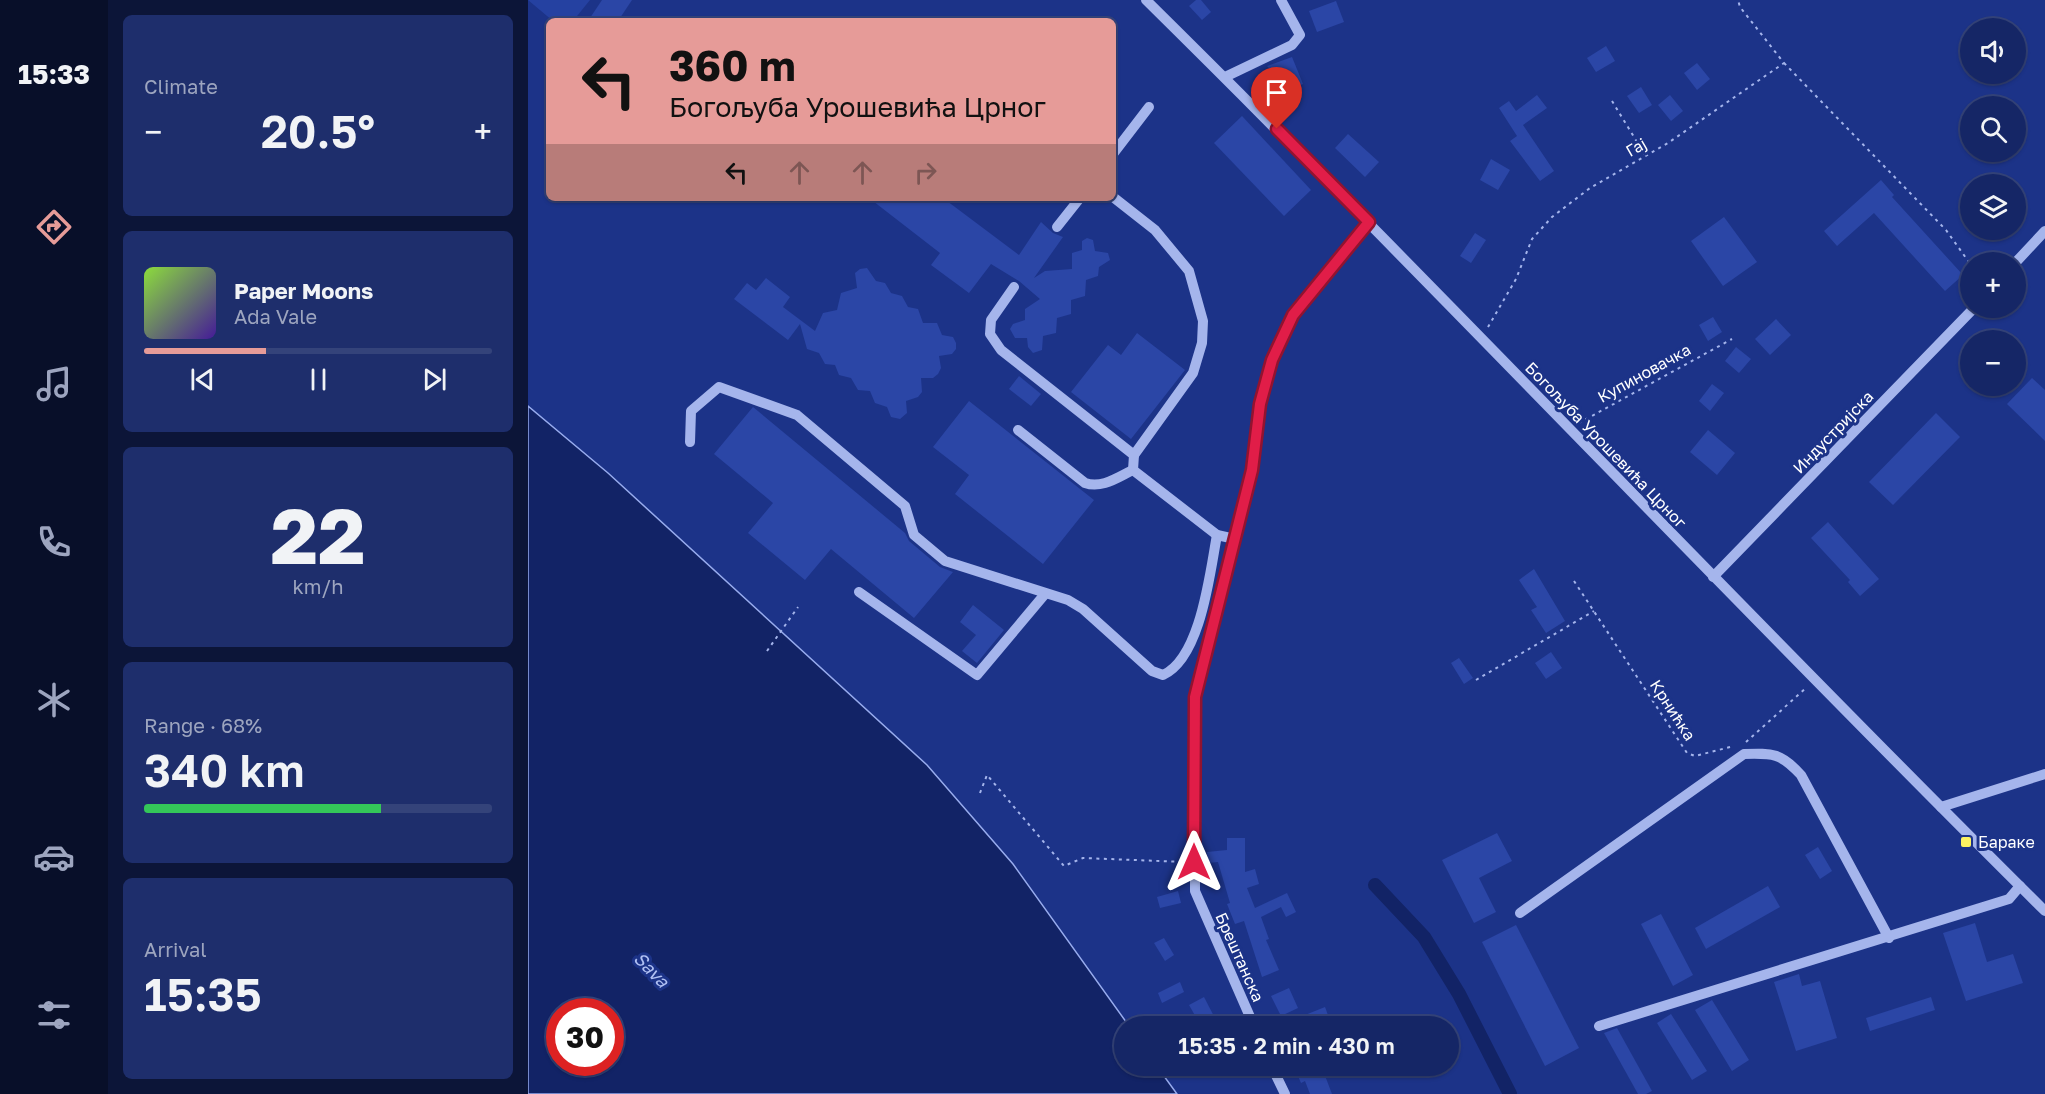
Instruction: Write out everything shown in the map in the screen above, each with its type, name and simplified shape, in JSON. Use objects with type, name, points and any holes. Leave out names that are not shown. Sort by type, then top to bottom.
[{"type":"street","name":"Богољуба Урошевића Црног","points":[[1146,0],[1369,222],[1814,680],[2045,911]]},
{"type":"street","points":[[1225,77],[1292,45],[1298,38],[1299,30],[1281,0]]},
{"type":"street","points":[[1116,150],[1149,107]]},
{"type":"street","points":[[1116,199],[1155,230],[1189,271],[1203,321],[1202,343],[1193,373],[1134,455],[1133,470]]},
{"type":"street","points":[[1057,227],[1078,201]]},
{"type":"street","name":"Брештанска","points":[[1250,1016],[1195,891],[1195,697],[1252,470],[1260,404],[1272,360],[1293,315],[1369,222]]},
{"type":"street","points":[[2025,252],[2045,231]]},
{"type":"street","points":[[1014,287],[991,320],[990,334],[995,342],[1001,350],[1134,455]]},
{"type":"street","name":"Индустријска","points":[[1713,577],[1964,318]]},
{"type":"street","points":[[690,442],[691,411],[719,387],[797,415],[905,506],[914,535],[945,561],[1068,600],[1083,609],[1152,671],[1163,675],[1173,670],[1191,643],[1202,608],[1217,535]]},
{"type":"street","points":[[1018,430],[1085,483],[1093,486],[1102,485],[1133,470]]},
{"type":"street","points":[[1133,470],[1217,535],[1235,539]]},
{"type":"street","points":[[859,592],[977,675],[1045,594]]},
{"type":"street","points":[[1520,913],[1744,754],[1770,753],[1787,760],[1801,775],[1889,938]]},
{"type":"street","points":[[1941,807],[2045,774]]},
{"type":"street","points":[[1599,1026],[2009,899],[2020,886]]},
{"type":"street","points":[[1276,1076],[1285,1094]]},
{"type":"path","points":[[1738,0],[1740,7],[1784,63],[1946,230],[1961,252]]},
{"type":"path","name":"Гај","points":[[1482,337],[1516,279],[1532,239],[1552,217],[1590,188],[1645,155],[1784,63]]},
{"type":"path","points":[[1612,101],[1645,155]]},
{"type":"path","name":"Купиновачка","points":[[1569,429],[1732,339]]},
{"type":"path","name":"Крнићка","points":[[1574,581],[1687,753],[1695,756],[1735,746]]},
{"type":"path","points":[[767,651],[798,607]]},
{"type":"path","points":[[1476,680],[1594,611]]},
{"type":"path","points":[[1745,743],[1814,680]]},
{"type":"path","points":[[980,793],[987,775],[1064,866],[1083,858],[1194,862]]},
{"type":"shaded area","points":[[528,0],[590,0],[575,18],[549,18]]},
{"type":"water","name":"Sava","points":[[528,406],[608,473],[927,765],[1013,864],[1122,1016],[1114,1016],[1114,1076],[1164,1076],[1177,1094],[528,1094]]},
{"type":"building","points":[[602,0],[632,0],[620,18],[590,18]]},
{"type":"building","points":[[1196,0],[1201,0],[1211,12],[1202,20],[1189,6]]},
{"type":"building","points":[[1336,1],[1344,22],[1317,32],[1309,11]]},
{"type":"building","points":[[1606,46],[1615,61],[1596,72],[1587,58]]},
{"type":"building","points":[[1292,57],[1303,84],[1289,90],[1267,66]]},
{"type":"building","points":[[1697,63],[1710,79],[1697,90],[1684,73]]},
{"type":"building","points":[[1641,87],[1652,105],[1639,113],[1627,96]]},
{"type":"building","points":[[1537,95],[1547,108],[1523,125],[1554,171],[1540,181],[1510,141],[1517,136],[1499,108],[1509,101],[1516,111]]},
{"type":"building","points":[[1670,95],[1683,111],[1671,121],[1658,105]]},
{"type":"building","points":[[1242,116],[1311,190],[1284,216],[1214,143]]},
{"type":"building","points":[[1348,134],[1379,162],[1365,177],[1335,148]]},
{"type":"building","points":[[1491,159],[1510,170],[1498,190],[1480,180]]},
{"type":"building","points":[[1881,180],[1894,195],[1892,197],[1960,272],[1960,278],[1945,291],[1874,213],[1837,246],[1824,231]]},
{"type":"building","points":[[873,201],[947,201],[1019,255],[1041,222],[1053,233],[1063,237],[1034,278],[1045,271],[1072,269],[1072,253],[1082,250],[1082,241],[1087,238],[1093,240],[1095,251],[1108,253],[1110,260],[1099,267],[1098,276],[1086,280],[1085,296],[1071,300],[1071,314],[1057,318],[1056,333],[1043,336],[1042,350],[1033,353],[1028,347],[1027,338],[1015,338],[1010,329],[1013,324],[1025,320],[1025,309],[1040,299],[1019,281],[991,264],[969,293],[931,265],[940,253]]},
{"type":"building","points":[[1724,217],[1757,262],[1723,286],[1691,241]]},
{"type":"building","points":[[1475,233],[1486,240],[1471,263],[1460,256]]},
{"type":"building","points":[[867,268],[876,281],[885,283],[891,293],[902,296],[908,307],[918,309],[923,323],[937,323],[942,335],[953,337],[956,343],[956,349],[952,354],[939,356],[941,368],[938,374],[933,378],[921,378],[922,392],[918,397],[906,401],[907,413],[900,419],[891,417],[887,407],[875,403],[870,391],[858,390],[851,378],[839,375],[835,365],[825,364],[819,353],[807,349],[800,324],[788,340],[734,299],[747,283],[756,290],[766,278],[790,297],[783,307],[815,331],[823,313],[837,310],[841,293],[857,288],[855,273]]},
{"type":"building","points":[[1713,317],[1722,332],[1708,341],[1699,325]]},
{"type":"building","points":[[1776,319],[1791,335],[1770,355],[1755,339]]},
{"type":"building","points":[[1137,333],[1185,370],[1131,439],[1071,392],[1108,345],[1121,355]]},
{"type":"building","points":[[1736,347],[1751,359],[1739,373],[1725,361]]},
{"type":"building","points":[[1019,376],[1041,394],[1031,406],[1009,389]]},
{"type":"building","points":[[2032,378],[2045,390],[2045,441],[2007,404],[2015,396],[2026,396],[2026,384]]},
{"type":"building","points":[[1712,384],[1724,393],[1710,411],[1699,401]]},
{"type":"building","points":[[969,401],[1094,500],[1043,564],[955,494],[969,475],[933,447]]},
{"type":"building","points":[[753,407],[905,533],[909,541],[940,567],[953,572],[914,618],[831,549],[805,580],[748,533],[773,503],[714,454]]},
{"type":"building","points":[[1936,413],[1960,437],[1893,505],[1869,482]]},
{"type":"building","points":[[1708,430],[1735,453],[1717,475],[1690,452]]},
{"type":"building","points":[[1828,522],[1879,579],[1860,596],[1848,582],[1850,580],[1811,538]]},
{"type":"building","points":[[1534,569],[1565,621],[1546,633],[1531,610],[1537,607],[1519,580]]},
{"type":"building","points":[[973,605],[1004,630],[977,663],[962,651],[976,635],[960,622]]},
{"type":"building","points":[[1551,652],[1562,668],[1546,679],[1535,663]]},
{"type":"building","points":[[1459,658],[1473,678],[1464,684],[1451,663]]},
{"type":"building","points":[[1497,833],[1512,861],[1479,878],[1496,912],[1474,923],[1442,860]]},
{"type":"building","points":[[1227,838],[1245,838],[1245,872],[1255,869],[1259,884],[1247,888],[1255,908],[1287,893],[1296,912],[1286,917],[1281,907],[1261,917],[1269,939],[1266,940],[1279,970],[1262,977],[1244,921],[1235,924],[1227,904],[1230,903],[1218,862],[1208,863],[1207,852],[1227,850]]},
{"type":"building","points":[[1818,847],[1832,871],[1820,879],[1805,855]]},
{"type":"building","points":[[1768,886],[1780,907],[1706,949],[1695,928]]},
{"type":"building","points":[[1178,891],[1181,903],[1160,908],[1157,897]]},
{"type":"building","points":[[1661,914],[1693,975],[1673,986],[1641,924]]},
{"type":"building","points":[[1975,923],[1987,962],[2013,954],[2023,983],[1966,1001],[1943,933]]},
{"type":"building","points":[[1516,925],[1579,1048],[1545,1066],[1482,942]]},
{"type":"building","points":[[1164,938],[1174,955],[1165,961],[1154,943]]},
{"type":"building","points":[[1799,974],[1802,986],[1820,981],[1837,1038],[1796,1051],[1774,982]]},
{"type":"building","points":[[1180,982],[1184,992],[1162,1003],[1158,993]]},
{"type":"building","points":[[1289,988],[1298,1008],[1281,1016],[1271,996]]},
{"type":"building","points":[[1204,997],[1214,1016],[1195,1016],[1189,1005]]},
{"type":"building","points":[[1931,997],[1935,1010],[1870,1031],[1866,1018]]},
{"type":"building","points":[[1712,1000],[1749,1060],[1732,1071],[1695,1010]]},
{"type":"building","points":[[1325,1007],[1328,1016],[1305,1016]]},
{"type":"building","points":[[1671,1014],[1707,1071],[1692,1080],[1657,1023]]},
{"type":"building","points":[[1617,1028],[1652,1091],[1646,1094],[1638,1094],[1604,1033]]},
{"type":"building","points":[[1298,1076],[1325,1076],[1332,1094],[1310,1094],[1305,1081],[1301,1083]]},
{"type":"waterway","points":[[1375,885],[1424,937],[1459,994],[1510,1094]]},
{"type":"place","name":"Бараке","points":[[1966,842]]},
{"type":"route","points":[[1194,862],[1195,697],[1252,470],[1260,404],[1272,360],[1293,315],[1369,222],[1277,129]]}]
